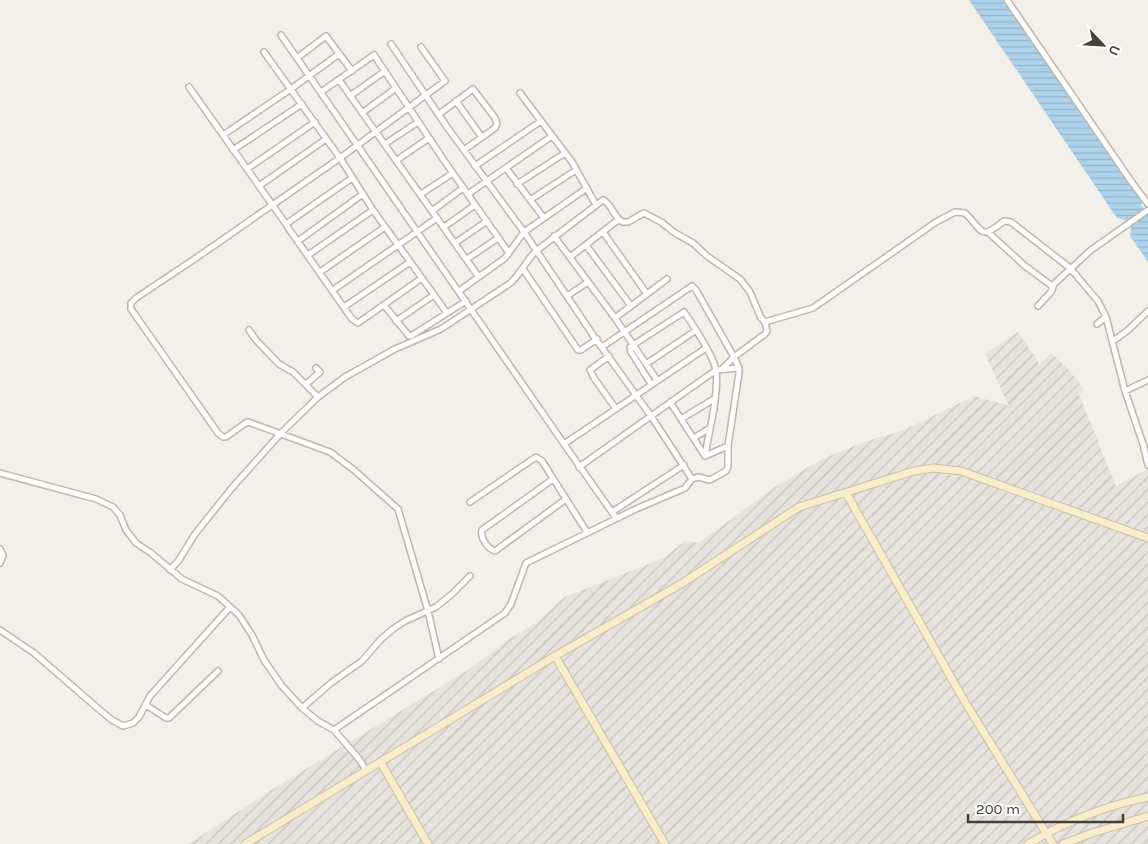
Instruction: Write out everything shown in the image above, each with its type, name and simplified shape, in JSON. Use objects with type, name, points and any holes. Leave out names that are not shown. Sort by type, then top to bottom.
[{"type":"street","points":[[1007,0],[1148,204]]},
{"type":"street","points":[[281,35],[616,518]]},
{"type":"street","points":[[297,58],[326,36],[352,71]]},
{"type":"street","points":[[391,44],[438,114],[524,232],[651,416],[692,479]]},
{"type":"street","points":[[421,47],[445,81],[340,158],[136,298],[131,303],[131,309],[218,433],[223,437],[226,437],[247,422],[330,452],[354,470],[398,509],[428,611],[439,659]]},
{"type":"street","points":[[264,52],[315,122],[373,210],[447,313]]},
{"type":"street","points":[[223,135],[339,54]]},
{"type":"street","points":[[321,92],[374,55],[452,173],[509,253]]},
{"type":"street","points":[[350,96],[385,71]]},
{"type":"street","points":[[339,80],[478,276]]},
{"type":"street","points":[[189,87],[344,307],[358,323],[422,278]]},
{"type":"street","points":[[362,113],[396,88]]},
{"type":"street","points":[[438,114],[474,89],[494,118],[496,126],[464,150]]},
{"type":"street","points":[[520,93],[565,153],[587,188],[599,202]]},
{"type":"street","points":[[456,101],[481,136]]},
{"type":"street","points":[[233,150],[302,104]]},
{"type":"street","points":[[476,166],[541,121]]},
{"type":"street","points":[[247,169],[315,122]]},
{"type":"street","points":[[385,144],[418,122]]},
{"type":"street","points":[[468,194],[552,136]]},
{"type":"street","points":[[397,160],[429,138]]},
{"type":"street","points":[[259,186],[326,139]]},
{"type":"street","points":[[518,184],[565,153]]},
{"type":"street","points":[[506,168],[544,218]]},
{"type":"street","points":[[530,200],[576,170]]},
{"type":"street","points":[[420,194],[452,173]]},
{"type":"street","points":[[286,224],[352,178]]},
{"type":"street","points":[[432,211],[463,188]]},
{"type":"street","points":[[459,291],[504,258],[524,232],[587,188]]},
{"type":"street","points":[[298,241],[364,194]]},
{"type":"street","points":[[170,570],[231,489],[281,433],[318,397],[345,378],[395,349],[441,329],[509,284],[517,278],[529,258],[536,251],[599,202],[607,202],[618,220],[625,223],[638,215],[646,214],[693,243],[707,256],[744,283],[750,292],[760,318],[766,322],[767,331],[722,368]]},
{"type":"street","points":[[444,227],[475,205]]},
{"type":"street","points":[[308,255],[373,210]]},
{"type":"street","points":[[1038,306],[1051,292],[1052,286],[1070,268],[1091,250],[1146,211]]},
{"type":"street","points":[[766,322],[813,308],[936,222],[955,212],[965,213],[981,230],[989,233],[1019,261],[1052,286]]},
{"type":"street","points":[[333,290],[437,218]]},
{"type":"street","points":[[570,257],[618,220]]},
{"type":"street","points":[[455,243],[487,221]]},
{"type":"street","points":[[989,233],[1004,221],[1011,222],[1070,268],[1094,295],[1106,318],[1125,391],[1145,450],[1148,465]]},
{"type":"street","points":[[320,272],[385,227]]},
{"type":"street","points":[[602,232],[647,294]]},
{"type":"street","points":[[554,236],[615,318],[657,380]]},
{"type":"street","points":[[467,259],[498,238]]},
{"type":"street","points":[[586,245],[631,306]]},
{"type":"street","points":[[344,307],[410,262]]},
{"type":"street","points":[[523,269],[578,350],[581,350],[597,339]]},
{"type":"street","points":[[615,318],[667,279]]},
{"type":"street","points":[[567,296],[588,282]]},
{"type":"street","points":[[334,730],[506,613],[526,563],[616,518],[685,488],[692,479],[698,477],[710,480],[726,471],[739,368],[692,286],[602,347]]},
{"type":"street","points":[[396,321],[434,295]]},
{"type":"street","points":[[384,305],[406,334],[412,336],[466,301]]},
{"type":"street","points":[[1113,341],[1148,311]]},
{"type":"street","points":[[651,384],[630,347],[683,312],[706,348],[716,370],[714,399],[705,456]]},
{"type":"street","points":[[1096,324],[1106,318]]},
{"type":"street","points":[[249,330],[279,364],[292,370],[318,397]]},
{"type":"street","points":[[641,368],[695,331]]},
{"type":"street","points":[[564,444],[706,348]]},
{"type":"street","points":[[609,356],[590,370],[616,409]]},
{"type":"street","points":[[306,384],[320,372],[316,368]]},
{"type":"street","points":[[579,467],[716,370],[739,368]]},
{"type":"street","points":[[1125,391],[1148,380]]},
{"type":"street","points":[[682,419],[714,399]]},
{"type":"street","points":[[670,402],[705,456]]},
{"type":"street","points":[[694,438],[710,428]]},
{"type":"street","points":[[705,456],[728,446]]},
{"type":"street","points":[[470,502],[536,457],[542,461],[587,532]]},
{"type":"street","points":[[612,512],[684,465]]},
{"type":"street","points":[[245,844],[555,656],[681,584],[800,507],[914,471],[933,468],[961,471],[1148,538]]},
{"type":"street","points":[[0,473],[96,499],[117,510],[126,530],[136,542],[182,579],[212,593],[243,620],[264,660],[279,681],[302,708],[318,721],[334,730],[366,770]]},
{"type":"street","points":[[553,479],[482,530],[482,537],[496,551],[566,499]]},
{"type":"street","points":[[846,493],[965,702],[1054,844]]},
{"type":"street","points":[[0,549],[3,555],[0,563]]},
{"type":"street","points":[[302,708],[331,683],[362,661],[393,629],[405,621],[428,611],[452,594],[470,576]]},
{"type":"street","points":[[0,630],[34,652],[101,711],[120,725],[126,725],[133,723],[142,714],[150,696],[230,607]]},
{"type":"street","points":[[555,656],[665,844]]},
{"type":"street","points":[[146,705],[169,718],[218,671]]},
{"type":"street","points":[[381,763],[428,844]]},
{"type":"street","points":[[1028,844],[1081,817],[1148,797]]},
{"type":"street","points":[[1063,844],[1148,816]]},
{"type":"shaded area","points":[[1018,332],[1040,364],[1051,353],[1070,371],[1084,390],[1079,394],[1116,486],[1148,469],[1148,844],[188,844],[278,786],[468,670],[509,639],[536,623],[563,598],[664,558],[685,541],[699,543],[775,487],[822,459],[864,442],[904,430],[974,396],[1009,406],[985,354]]},
{"type":"water","points":[[969,0],[1004,0],[1142,200],[1141,205],[1148,214],[1148,262],[1130,236],[1131,228],[1125,220],[1117,218]]}]
